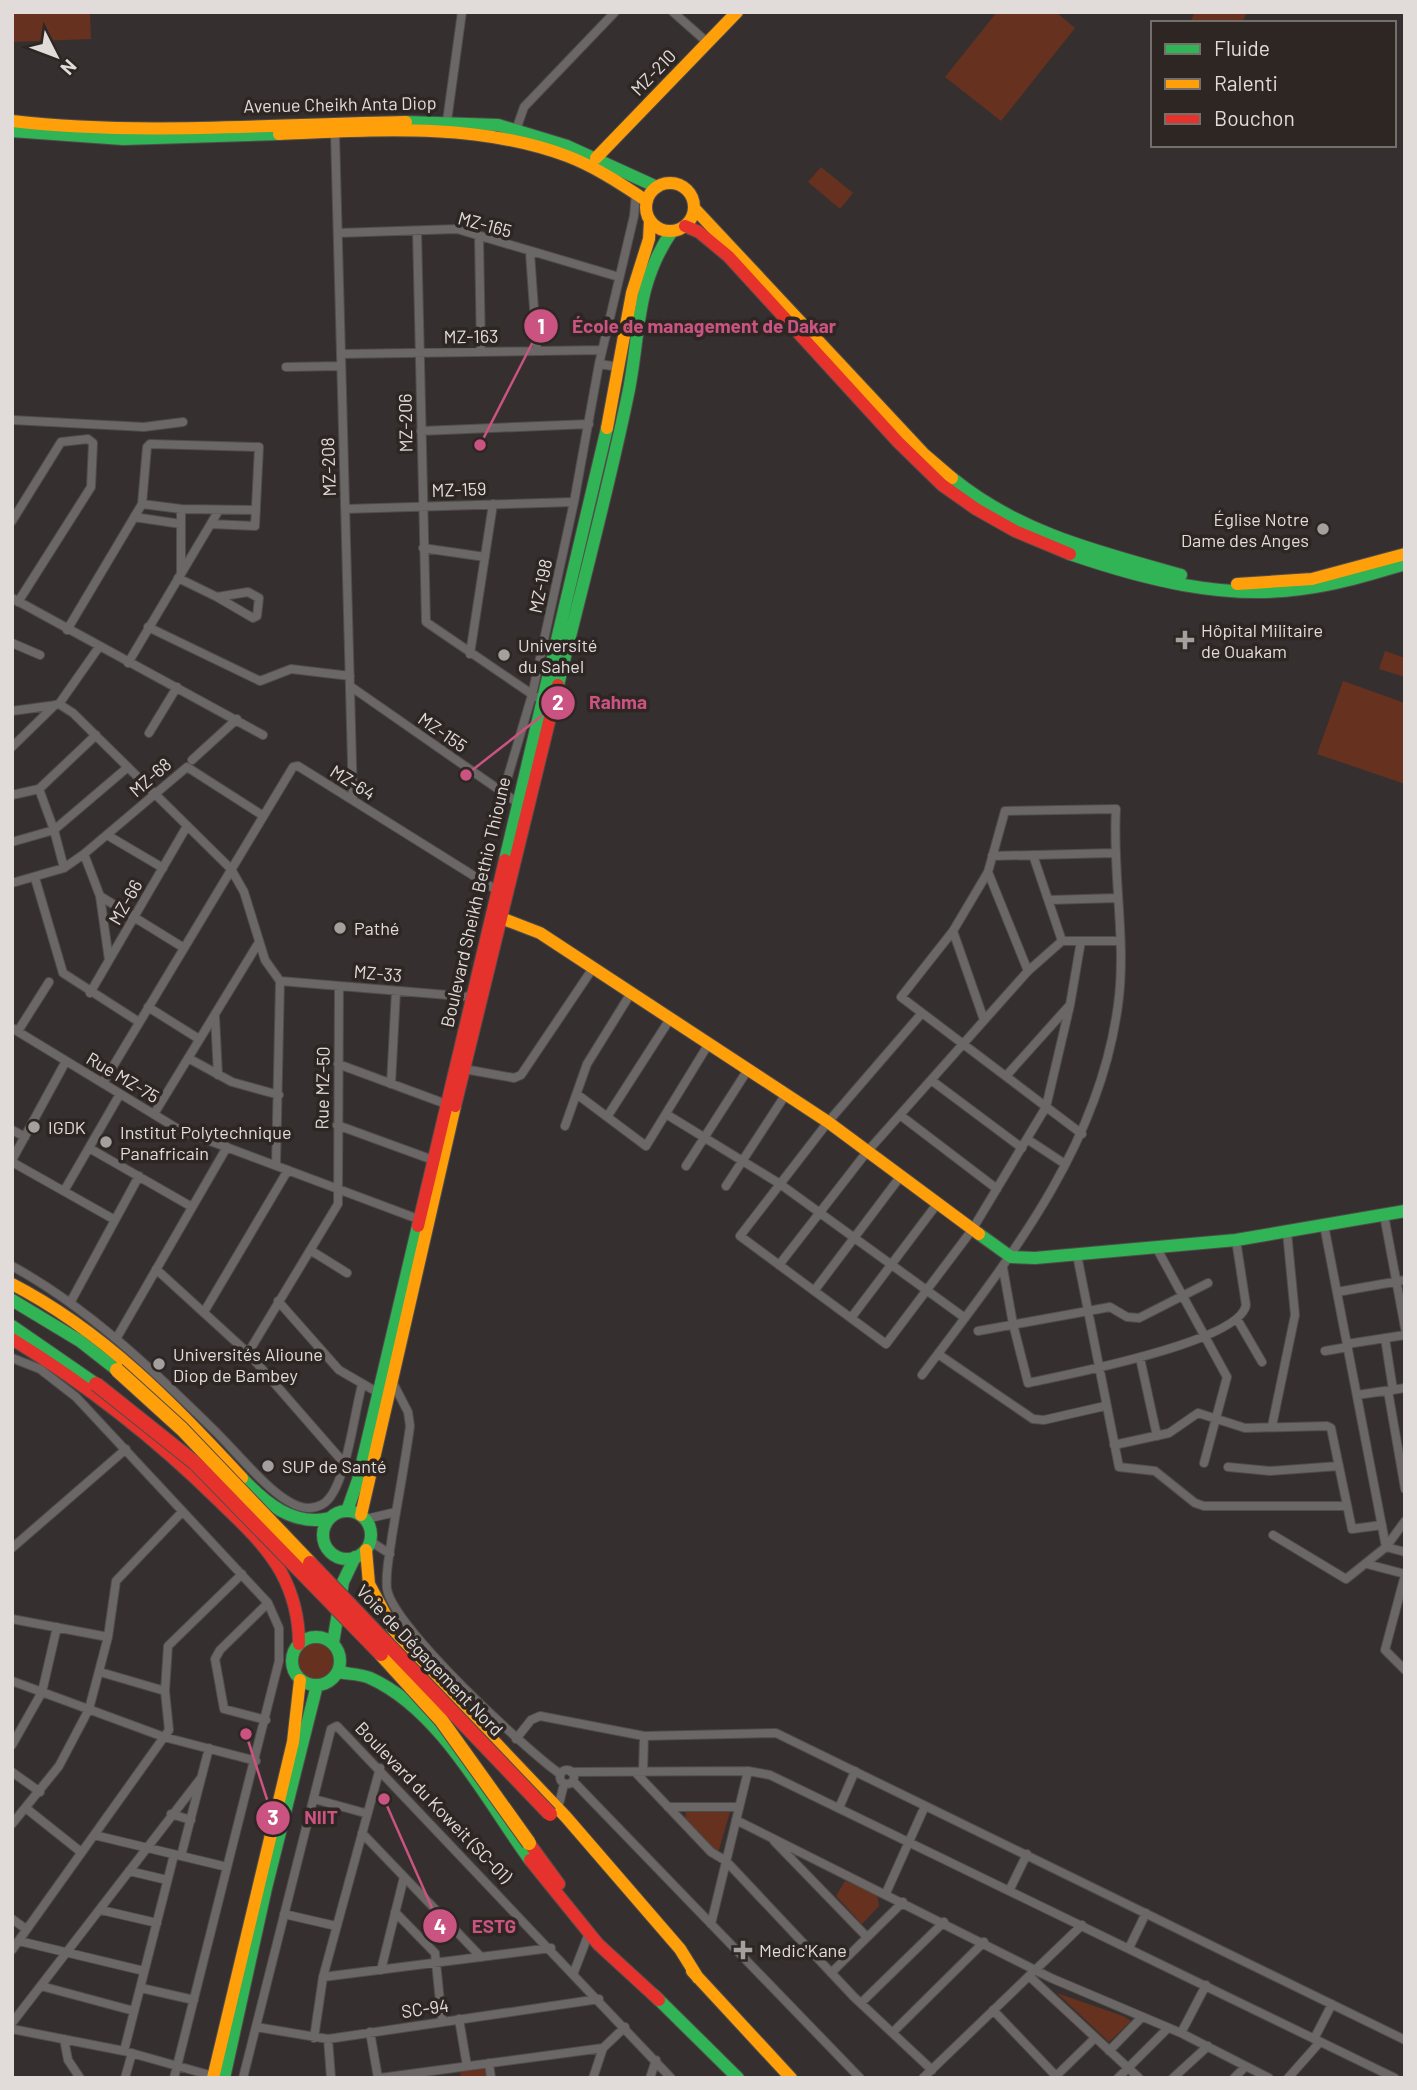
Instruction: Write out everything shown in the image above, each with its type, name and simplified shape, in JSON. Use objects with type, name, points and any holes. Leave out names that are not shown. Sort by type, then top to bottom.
[{"type":"main road","name":"MZ-210","points":[[596,158],[737,12]]},
{"type":"main road","name":"Avenue Cheikh Anta Diop","points":[[12,121],[54,126],[143,127],[447,121],[516,130],[596,158],[657,187]]},
{"type":"main road","name":"Avenue Cheikh Anta Diop","points":[[12,131],[43,135],[131,137],[447,131],[509,138],[585,163],[642,197]]},
{"type":"main road","points":[[1405,554],[1303,581],[1213,582],[1097,552],[1014,520],[975,495],[924,454],[694,208],[690,193],[678,184],[657,187],[642,197],[650,220],[659,229],[699,232],[728,256],[918,462],[968,504],[1023,537],[1069,556],[1203,587],[1244,592],[1316,588],[1405,564]]},
{"type":"main road","points":[[678,229],[694,208]]},
{"type":"main road","name":"Boulevard Sheikh Bethio Thioune","points":[[358,1515],[377,1392],[498,891],[538,698],[606,434],[632,293],[649,239],[650,220]]},
{"type":"main road","name":"Boulevard Sheikh Bethio Thioune","points":[[358,1515],[628,396],[640,305],[658,250],[678,229]]},
{"type":"main road","points":[[501,918],[540,933],[828,1122],[972,1230],[1007,1262],[1236,1240],[1405,1211]]},
{"type":"main road","points":[[12,1284],[67,1318],[124,1362],[184,1416],[277,1508],[300,1520],[311,1522],[358,1515],[371,1530],[364,1549],[343,1582],[333,1643]]},
{"type":"main road","name":"Voie de Dégagement Nord","points":[[12,1298],[80,1340],[117,1370],[199,1447],[554,1811],[698,1978],[792,2078]]},
{"type":"main road","name":"Voie de Dégagement Nord","points":[[12,1326],[96,1384],[195,1463],[381,1653],[441,1720],[599,1935],[659,2000],[738,2078]]},
{"type":"main road","points":[[12,1339],[37,1353],[169,1456],[262,1545],[276,1563],[298,1624],[299,1644],[291,1662],[300,1680],[293,1742],[217,2077]]},
{"type":"main road","points":[[299,1644],[317,1636],[331,1614],[339,1580],[335,1555],[327,1547],[323,1535],[330,1518]]},
{"type":"main road","points":[[335,1555],[364,1549]]},
{"type":"main road","points":[[364,1549],[369,1584],[393,1629],[554,1811]]},
{"type":"main road","points":[[317,1636],[333,1643],[340,1654],[338,1672]]},
{"type":"main road","points":[[300,1680],[317,1685],[326,1683],[338,1672],[351,1671],[370,1677],[408,1700],[462,1765],[546,1882],[589,1933],[638,1984],[659,2000]]},
{"type":"main road","points":[[217,2077],[317,1685]]},
{"type":"street","points":[[447,121],[462,12]]},
{"type":"street","points":[[673,12],[708,43]]},
{"type":"street","points":[[516,130],[524,107],[609,14]]},
{"type":"street","name":"MZ-208","points":[[335,132],[353,800]]},
{"type":"street","name":"MZ-198","points":[[503,793],[538,698],[601,350],[642,197]]},
{"type":"street","name":"MZ-165","points":[[338,233],[457,229],[530,253],[620,277]]},
{"type":"street","name":"MZ-206","points":[[417,231],[424,615],[430,627],[470,654]]},
{"type":"street","points":[[479,237],[481,352]]},
{"type":"street","points":[[530,253],[537,351]]},
{"type":"street","name":"MZ-163","points":[[341,354],[601,350]]},
{"type":"street","points":[[599,364],[619,367]]},
{"type":"street","points":[[286,367],[341,366]]},
{"type":"street","points":[[13,421],[144,427],[183,422]]},
{"type":"street","points":[[421,431],[589,424]]},
{"type":"street","points":[[12,521],[61,442],[88,439],[93,443],[91,487],[15,600],[263,735]]},
{"type":"street","points":[[67,630],[142,504],[147,447],[157,442],[259,447],[255,526],[211,524]]},
{"type":"street","name":"MZ-159","points":[[345,509],[574,502]]},
{"type":"street","points":[[142,504],[181,509],[256,510]]},
{"type":"street","points":[[493,504],[470,654],[538,698]]},
{"type":"street","points":[[180,575],[181,509]]},
{"type":"street","points":[[128,663],[219,510]]},
{"type":"street","points":[[134,517],[181,524]]},
{"type":"street","points":[[423,548],[485,557]]},
{"type":"street","points":[[181,555],[191,555]]},
{"type":"street","points":[[180,575],[217,597],[251,617],[257,616],[259,598],[256,594],[248,592],[217,597]]},
{"type":"street","points":[[148,627],[260,681],[291,669],[350,681]]},
{"type":"street","points":[[12,643],[40,655]]},
{"type":"street","points":[[12,747],[57,705],[99,647]]},
{"type":"street","name":"MZ-155","points":[[350,681],[518,803]]},
{"type":"street","points":[[149,733],[177,687]]},
{"type":"street","points":[[12,711],[57,705],[73,713],[231,869],[244,892],[269,968],[280,981],[276,1165]]},
{"type":"street","points":[[192,760],[237,719]]},
{"type":"street","points":[[12,795],[38,789],[96,736]]},
{"type":"street","name":"MZ-64","points":[[103,1083],[293,767],[298,766],[498,891]]},
{"type":"street","points":[[12,842],[54,830],[128,767]]},
{"type":"street","name":"MZ-68","points":[[12,883],[64,868],[189,767],[262,815]]},
{"type":"street","points":[[38,789],[54,830],[64,868]]},
{"type":"street","points":[[922,1375],[1007,1262],[1082,1134],[1099,1093],[1119,1004],[1120,941],[1113,853],[1116,809],[1004,811],[988,872],[953,931],[901,997],[1082,1134]]},
{"type":"street","name":"MZ-66","points":[[90,993],[187,826]]},
{"type":"street","points":[[107,835],[163,868]]},
{"type":"street","points":[[992,856],[1113,853]]},
{"type":"street","points":[[84,854],[100,896],[109,961]]},
{"type":"street","points":[[1033,855],[1062,941]]},
{"type":"street","points":[[988,872],[1028,971]]},
{"type":"street","points":[[35,878],[63,973],[90,993],[139,1022]]},
{"type":"street","points":[[100,896],[133,919],[184,948]]},
{"type":"street","points":[[1049,900],[1116,898]]},
{"type":"street","points":[[953,931],[984,1020]]},
{"type":"street","points":[[779,1265],[866,1153],[1028,971],[1062,941],[1120,941]]},
{"type":"street","points":[[922,1013],[828,1122],[740,1236],[886,1344],[972,1230],[1046,1107],[1070,1005],[1081,941]]},
{"type":"street","points":[[154,1114],[259,942]]},
{"type":"street","points":[[464,1069],[514,1078],[521,1075],[593,968]]},
{"type":"street","name":"MZ-33","points":[[280,981],[472,997]]},
{"type":"street","points":[[14,1029],[49,982]]},
{"type":"street","name":"Rue MZ-50","points":[[339,986],[339,1190]]},
{"type":"street","points":[[390,1084],[396,991]]},
{"type":"street","points":[[565,1126],[587,1064],[631,993]]},
{"type":"street","points":[[1006,1076],[1070,1005]]},
{"type":"street","points":[[148,1007],[199,1039]]},
{"type":"street","points":[[215,1014],[218,1075]]},
{"type":"street","points":[[607,1117],[670,1020]]},
{"type":"street","name":"Rue MZ-75","points":[[14,1029],[178,1129],[418,1219]]},
{"type":"street","points":[[578,1095],[646,1146],[708,1045]]},
{"type":"street","points":[[188,1058],[250,1089],[279,1095]]},
{"type":"street","points":[[66,1061],[12,1161],[115,1220]]},
{"type":"street","points":[[338,1064],[446,1104]]},
{"type":"street","points":[[686,1166],[747,1071]]},
{"type":"street","points":[[931,1080],[1022,1148]]},
{"type":"street","points":[[64,1191],[120,1094]]},
{"type":"street","points":[[726,1186],[786,1094]]},
{"type":"street","points":[[666,1114],[780,1184],[965,1318]]},
{"type":"street","points":[[900,1115],[997,1189]]},
{"type":"street","points":[[337,1125],[433,1160]]},
{"type":"street","points":[[12,1130],[25,1137]]},
{"type":"street","points":[[1027,1139],[1065,1164]]},
{"type":"street","points":[[116,1339],[227,1147]]},
{"type":"street","points":[[89,1148],[192,1207]]},
{"type":"street","points":[[204,1312],[288,1170]]},
{"type":"street","points":[[70,1303],[139,1176]]},
{"type":"street","points":[[814,1291],[900,1177]]},
{"type":"street","points":[[248,1353],[338,1204],[339,1190]]},
{"type":"street","points":[[851,1318],[937,1204]]},
{"type":"street","points":[[1384,1215],[1400,1281],[1405,1328]]},
{"type":"street","points":[[1324,1225],[1386,1548]]},
{"type":"street","points":[[1272,1426],[1295,1315],[1287,1231]]},
{"type":"street","points":[[1007,1262],[1013,1324],[1028,1383],[1162,1353],[1237,1319],[1246,1305],[1236,1240]]},
{"type":"street","points":[[1156,1247],[1227,1377],[1204,1463]]},
{"type":"street","points":[[310,1251],[347,1273]]},
{"type":"street","points":[[1077,1255],[1119,1467],[1155,1471],[1198,1505],[1347,1506]]},
{"type":"street","points":[[12,1266],[70,1303],[116,1339],[276,1492],[297,1506],[307,1509],[326,1503],[337,1488],[362,1385]]},
{"type":"street","points":[[156,1269],[248,1353],[344,1462]]},
{"type":"street","points":[[1337,1292],[1400,1281]]},
{"type":"street","points":[[978,1331],[1110,1307],[1127,1317],[1139,1318],[1208,1283]]},
{"type":"street","points":[[278,1301],[340,1370],[377,1392]]},
{"type":"street","points":[[1237,1319],[1262,1362]]},
{"type":"street","points":[[1325,1351],[1405,1335]]},
{"type":"street","points":[[1385,1338],[1405,1489]]},
{"type":"street","points":[[12,1358],[37,1353]]},
{"type":"street","points":[[939,1353],[1033,1419],[1044,1420],[1105,1406]]},
{"type":"street","points":[[12,1358],[40,1369],[76,1397],[242,1574],[268,1603],[277,1619],[280,1650],[266,1720],[174,2078]]},
{"type":"street","points":[[1140,1358],[1157,1436]]},
{"type":"street","points":[[391,1379],[408,1412],[410,1426],[390,1554],[387,1588],[393,1603],[419,1639],[516,1739],[560,1774],[566,1770],[569,1779],[860,2078]]},
{"type":"street","points":[[1357,1395],[1405,1388]]},
{"type":"street","points":[[1114,1445],[1176,1430],[1198,1413],[1240,1427],[1331,1428],[1352,1529],[1382,1525]]},
{"type":"street","points":[[12,1548],[126,1449]]},
{"type":"street","points":[[1228,1467],[1270,1471],[1339,1466]]},
{"type":"street","points":[[358,1515],[396,1512]]},
{"type":"street","points":[[12,1824],[27,1809],[68,1751],[89,1709],[108,1637],[116,1581],[182,1513]]},
{"type":"street","points":[[1273,1535],[1343,1578],[1367,1564],[1386,1548],[1405,1521]]},
{"type":"street","points":[[1386,1548],[1405,1552]]},
{"type":"street","points":[[364,1549],[390,1554]]},
{"type":"street","points":[[1367,1564],[1405,1575],[1385,1650],[1405,1670]]},
{"type":"street","points":[[12,1950],[164,1737],[170,1720],[165,1691],[168,1646],[242,1574]]},
{"type":"street","points":[[266,1720],[224,1709],[215,1659],[220,1650],[268,1603]]},
{"type":"street","points":[[12,1619],[108,1637]]},
{"type":"street","points":[[12,1745],[41,1692],[57,1627]]},
{"type":"street","points":[[100,1672],[165,1691]]},
{"type":"street","points":[[12,1681],[164,1737],[256,1761]]},
{"type":"street","points":[[516,1739],[531,1720],[540,1716],[643,1736],[776,1732],[1405,2040]]},
{"type":"street","name":"Boulevard du Koweit (SC-01)","points":[[244,2077],[333,1726],[340,1727],[380,1768],[671,2078]]},
{"type":"street","points":[[643,1736],[639,1773],[711,1852],[726,1861],[831,1973],[894,2031],[927,2075],[1082,1925]]},
{"type":"street","points":[[125,2078],[134,2011],[167,1880],[191,1820],[209,1748]]},
{"type":"street","points":[[314,2038],[323,1977],[365,1813],[380,1768]]},
{"type":"street","points":[[839,1808],[855,1771]]},
{"type":"street","points":[[12,1772],[40,1792]]},
{"type":"street","points":[[569,1779],[639,1773],[748,1772],[770,1775],[1010,1889],[1395,2078]]},
{"type":"street","points":[[711,1924],[748,1772]]},
{"type":"street","points":[[201,1778],[12,2026],[128,2052],[217,2077]]},
{"type":"street","points":[[554,1811],[569,1779]]},
{"type":"street","points":[[314,1800],[365,1813]]},
{"type":"street","points":[[886,1893],[925,1806]]},
{"type":"street","points":[[668,1807],[739,1807]]},
{"type":"street","points":[[27,1809],[81,1852]]},
{"type":"street","points":[[171,1814],[191,1820]]},
{"type":"street","points":[[736,1820],[1075,1989],[1181,2033],[1269,2078]]},
{"type":"street","points":[[362,1833],[481,1957]]},
{"type":"street","points":[[94,1835],[227,1867]]},
{"type":"street","points":[[768,1835],[867,1937]]},
{"type":"street","points":[[1010,1889],[1027,1854]]},
{"type":"street","points":[[129,1871],[167,1880]]},
{"type":"street","points":[[381,1970],[404,1877]]},
{"type":"street","points":[[831,1973],[903,1902]]},
{"type":"street","points":[[101,1910],[157,1923]]},
{"type":"street","points":[[395,1912],[434,1952],[442,2021]]},
{"type":"street","points":[[1129,1948],[1146,1913]]},
{"type":"street","points":[[284,1914],[336,1926]]},
{"type":"street","points":[[12,1920],[26,1929]]},
{"type":"street","points":[[861,2003],[944,1922]]},
{"type":"street","points":[[574,1972],[589,1933]]},
{"type":"street","points":[[19,1941],[144,1971]]},
{"type":"street","points":[[894,2031],[984,1942]]},
{"type":"street","points":[[323,1977],[551,1948]]},
{"type":"street","points":[[1029,1976],[1139,2078]]},
{"type":"street","points":[[1181,2033],[1206,1985]]},
{"type":"street","points":[[41,1986],[134,2011]]},
{"type":"street","points":[[141,1988],[194,2000]]},
{"type":"street","name":"SC-94","points":[[256,2027],[328,2039],[599,1999]]},
{"type":"street","points":[[1288,2078],[1317,2040],[1332,2004]]},
{"type":"street","points":[[993,2010],[1055,2077],[1095,2038]]},
{"type":"street","points":[[1108,2051],[1142,2017]]},
{"type":"street","points":[[459,2019],[467,2066]]},
{"type":"street","points":[[593,2078],[603,2049],[625,2027]]},
{"type":"street","points":[[1118,2078],[1168,2028]]},
{"type":"street","points":[[370,2032],[379,2078],[603,2049]]},
{"type":"street","points":[[64,2039],[68,2060],[80,2078]]},
{"type":"street","points":[[328,2039],[331,2078]]},
{"type":"street","points":[[1174,2078],[1208,2046]]},
{"type":"street","points":[[650,2078],[656,2060]]},
{"type":"street","points":[[489,2063],[491,2078]]},
{"type":"street","points":[[1234,2078],[1245,2067]]},
{"type":"street","points":[[456,2068],[457,2078]]},
{"type":"shaded area","points":[[12,12],[90,12],[91,39],[12,42]]},
{"type":"shaded area","points":[[997,12],[1056,12],[1075,28],[1001,121],[945,77]]},
{"type":"shaded area","points":[[1195,12],[1247,12],[1243,21],[1191,21]]},
{"type":"shaded area","points":[[821,167],[853,193],[840,209],[808,182]]},
{"type":"shaded area","points":[[1385,651],[1405,658],[1405,677],[1379,669]]},
{"type":"shaded area","points":[[1343,681],[1405,703],[1405,784],[1317,754]]},
{"type":"shaded area","points":[[318,1642],[326,1643],[332,1648],[337,1654],[337,1670],[332,1676],[326,1681],[318,1682],[310,1681],[304,1676],[299,1670],[298,1662],[299,1654],[304,1648],[310,1643]]},
{"type":"shaded area","points":[[686,1811],[730,1812],[718,1853],[685,1820]]},
{"type":"shaded area","points":[[845,1881],[877,1894],[879,1906],[862,1924],[836,1896]]},
{"type":"shaded area","points":[[1057,1993],[1123,2016],[1131,2021],[1109,2042]]},
{"type":"shaded area","points":[[486,2059],[489,2078],[461,2078],[459,2064]]},
{"type":"traffic: fast","points":[[406,122],[498,125],[567,146],[657,187]]},
{"type":"traffic: fast","points":[[12,131],[123,139],[279,134]]},
{"type":"traffic: fast","points":[[558,685],[619,435],[644,293],[659,252],[672,231]]},
{"type":"traffic: fast","points":[[505,860],[607,428]]},
{"type":"traffic: fast","points":[[952,478],[978,497],[1032,527],[1090,549],[1181,575]]},
{"type":"traffic: fast","points":[[1070,554],[1155,579],[1242,592],[1314,587],[1405,564]]},
{"type":"traffic: fast","points":[[979,1234],[1011,1257],[1035,1258],[1236,1240],[1405,1211]]},
{"type":"traffic: fast","points":[[347,1511],[358,1480],[418,1226]]},
{"type":"traffic: fast","points":[[12,1300],[80,1341],[117,1370]]},
{"type":"traffic: fast","points":[[12,1326],[96,1384]]},
{"type":"traffic: fast","points":[[242,1478],[260,1496],[281,1511],[304,1519],[330,1518]]},
{"type":"traffic: fast","points":[[347,1511],[364,1518],[371,1535],[364,1552],[347,1559],[330,1552],[323,1535],[330,1518],[347,1511]]},
{"type":"traffic: fast","points":[[333,1643],[343,1582],[355,1557]]},
{"type":"traffic: fast","points":[[316,1637],[325,1638],[333,1644],[339,1652],[340,1661],[339,1670],[333,1678],[325,1684],[316,1685],[307,1684],[299,1678],[293,1670],[292,1661],[293,1652],[299,1644],[307,1638],[316,1637]]},
{"type":"traffic: fast","points":[[338,1672],[370,1678],[419,1712],[479,1784],[530,1860]]},
{"type":"traffic: fast","points":[[224,2078],[266,1888],[317,1685]]},
{"type":"traffic: fast","points":[[654,1995],[738,2078]]},
{"type":"traffic: slow","points":[[596,158],[737,12]]},
{"type":"traffic: slow","points":[[12,121],[109,128],[406,122]]},
{"type":"traffic: slow","points":[[279,134],[388,130],[461,133],[497,138],[532,145],[578,160],[647,201]]},
{"type":"traffic: slow","points":[[670,183],[687,190],[694,207],[687,224],[670,231],[653,224],[646,207],[653,190],[670,183]]},
{"type":"traffic: slow","points":[[694,208],[924,454],[952,478]]},
{"type":"traffic: slow","points":[[607,428],[632,293],[649,239],[650,220]]},
{"type":"traffic: slow","points":[[1237,584],[1312,579],[1405,554]]},
{"type":"traffic: slow","points":[[501,918],[540,933],[828,1122],[979,1234]]},
{"type":"traffic: slow","points":[[361,1515],[455,1106]]},
{"type":"traffic: slow","points":[[12,1284],[77,1324],[136,1371],[242,1478]]},
{"type":"traffic: slow","points":[[117,1370],[182,1429],[310,1563]]},
{"type":"traffic: slow","points":[[366,1550],[369,1584],[393,1629],[437,1681],[566,1817],[680,1949],[698,1978]]},
{"type":"traffic: slow","points":[[381,1654],[441,1720],[529,1843]]},
{"type":"traffic: slow","points":[[213,2078],[293,1742],[300,1680]]},
{"type":"traffic: slow","points":[[692,1971],[791,2078]]},
{"type":"traffic: jam","points":[[685,226],[699,232],[728,256],[898,442],[942,485],[976,509],[1015,531],[1070,554]]},
{"type":"traffic: jam","points":[[455,1106],[558,685]]},
{"type":"traffic: jam","points":[[418,1226],[505,860]]},
{"type":"traffic: jam","points":[[12,1339],[94,1394],[145,1434],[252,1534],[275,1562],[289,1589],[298,1625],[299,1644]]},
{"type":"traffic: jam","points":[[96,1384],[195,1463],[381,1654]]},
{"type":"traffic: jam","points":[[310,1563],[550,1814]]},
{"type":"traffic: jam","points":[[529,1843],[559,1884]]},
{"type":"traffic: jam","points":[[530,1860],[598,1944],[659,2000]]},
{"type":"place","name":"École de management de Dakar","points":[[480,445]]},
{"type":"place","name":"Église Notre Dame des Anges","points":[[1323,529]]},
{"type":"place","name":"Hôpital Militaire de Ouakam","points":[[1185,640]]},
{"type":"place","name":"Université du Sahel","points":[[504,655]]},
{"type":"place","name":"Rahma","points":[[466,775]]},
{"type":"place","name":"Pathé","points":[[340,928]]},
{"type":"place","name":"IGDK","points":[[34,1127]]},
{"type":"place","name":"Institut Polytechnique Panafricain","points":[[106,1142]]},
{"type":"place","name":"Universités Alioune Diop de Bambey","points":[[159,1364]]},
{"type":"place","name":"SUP de Santé","points":[[268,1466]]},
{"type":"place","name":"NIIT","points":[[246,1734]]},
{"type":"place","name":"ESTG","points":[[384,1799]]},
{"type":"place","name":"Medic'Kane","points":[[743,1950]]}]
